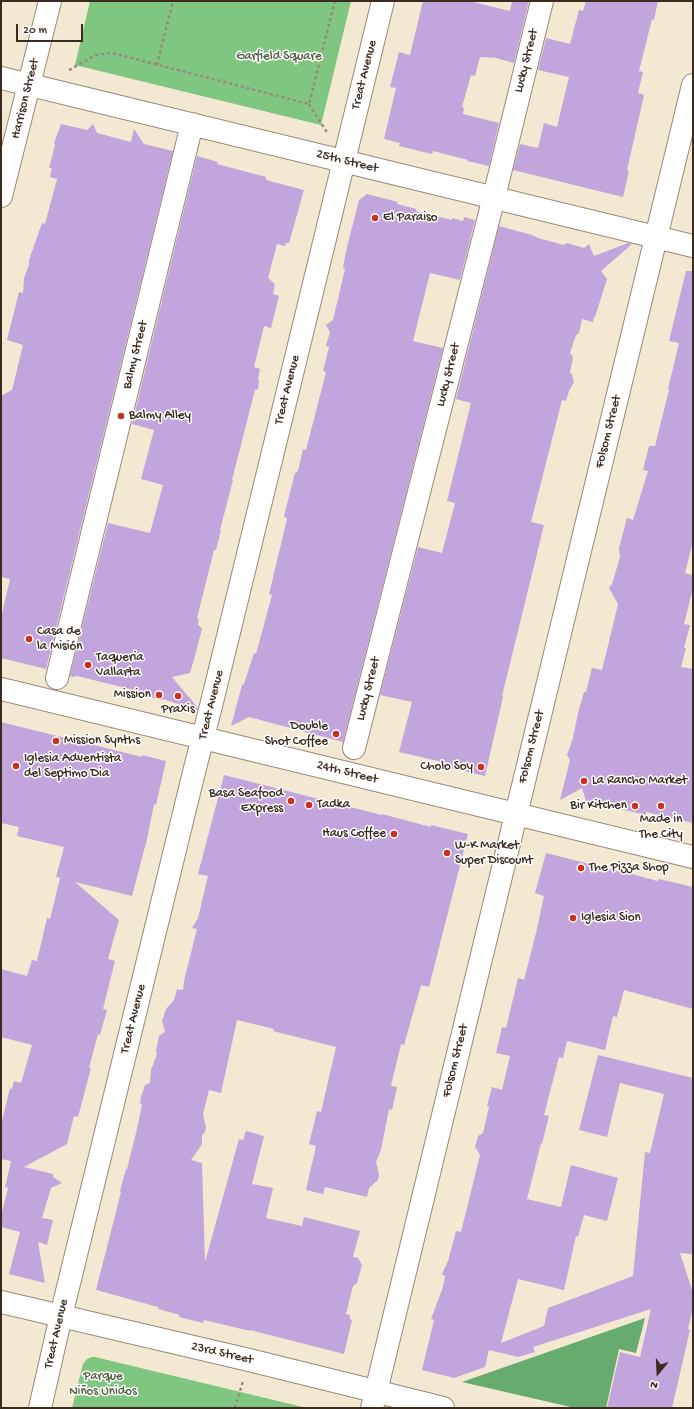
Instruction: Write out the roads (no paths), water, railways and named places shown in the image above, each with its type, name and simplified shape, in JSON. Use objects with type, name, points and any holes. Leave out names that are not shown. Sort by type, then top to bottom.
[{"type":"street","name":"Harrison Street","points":[[1,196],[50,1]]},
{"type":"street","name":"Treat Avenue","points":[[40,1408],[61,1316],[383,1]]},
{"type":"street","name":"Lucky Street","points":[[354,748],[494,197],[542,1]]},
{"type":"street","name":"25th Street","points":[[1,78],[693,246]]},
{"type":"street","name":"Folsom Street","points":[[374,1400],[693,85]]},
{"type":"street","name":"Balmy Street","points":[[57,678],[192,124]]},
{"type":"street","name":"24th Street","points":[[1,689],[693,857]]},
{"type":"street","name":"23rd Street","points":[[1,1302],[249,1360],[374,1400],[443,1408]]},
{"type":"place","name":"El Paraiso","points":[[375,218]]},
{"type":"place","name":"Balmy Alley","points":[[121,416]]},
{"type":"place","name":"Casa de la Misión","points":[[29,639]]},
{"type":"place","name":"Taqueria Vallarta","points":[[88,665]]},
{"type":"place","name":"Mission","points":[[159,695]]},
{"type":"place","name":"Praxis","points":[[178,696]]},
{"type":"place","name":"Double Shot Coffee","points":[[336,734]]},
{"type":"place","name":"Mission Synths","points":[[56,741]]},
{"type":"place","name":"Iglesia Adventista del Septimo Dia","points":[[16,766]]},
{"type":"place","name":"Cholo Soy","points":[[481,767]]},
{"type":"place","name":"La Rancho Market","points":[[584,781]]},
{"type":"place","name":"Basa Seafood Express","points":[[291,801]]},
{"type":"place","name":"Tadka","points":[[309,805]]},
{"type":"place","name":"Bir Kitchen","points":[[635,806]]},
{"type":"place","name":"Made in The City","points":[[661,806]]},
{"type":"place","name":"Haus Coffee","points":[[394,834]]},
{"type":"place","name":"W-K Market Super Discount","points":[[447,853]]},
{"type":"place","name":"The Pizza Shop","points":[[581,868]]},
{"type":"place","name":"Iglesia Sion","points":[[573,918]]},
{"type":"park label","name":"Garfield Square","points":[[279,57]]},
{"type":"park label","name":"Parque Niños Unidos","points":[[103,1384]]}]
